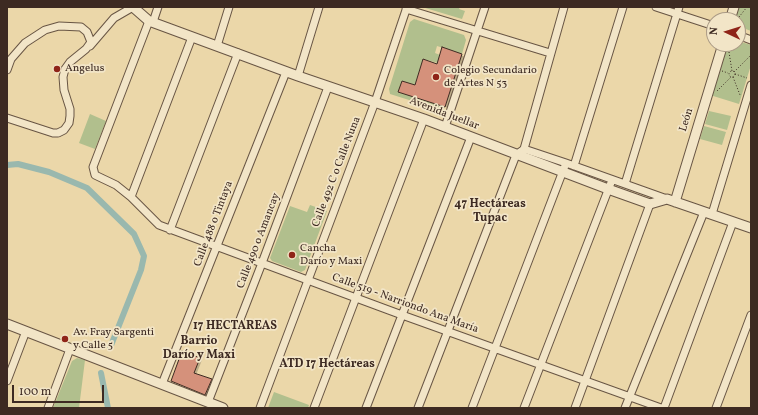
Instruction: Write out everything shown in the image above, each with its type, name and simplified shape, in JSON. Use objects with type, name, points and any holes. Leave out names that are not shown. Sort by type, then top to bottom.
[{"type":"street","name":"Avenida Juellar","points":[[133,7],[151,22],[286,72],[424,119],[563,173],[650,204]]},
{"type":"street","points":[[7,118],[53,133],[58,133],[64,130],[69,123],[70,116],[70,108],[64,90],[63,77],[67,65],[72,59],[90,46],[114,18],[133,7]]},
{"type":"street","points":[[151,22],[158,7]]},
{"type":"street","points":[[217,46],[229,7]]},
{"type":"street","points":[[298,76],[318,7]]},
{"type":"street","points":[[445,127],[485,7]]},
{"type":"street","points":[[418,408],[516,155],[524,149],[564,7]]},
{"type":"street","points":[[574,166],[623,7]]},
{"type":"street","points":[[656,7],[678,11],[706,23]]},
{"type":"street","points":[[406,8],[550,53]]},
{"type":"street","name":"Calle 492 C o Calle Nuna","points":[[260,408],[375,102],[406,8]]},
{"type":"street","points":[[625,184],[678,11]]},
{"type":"street","name":"Calle 519 - Narriondo Ana María","points":[[151,22],[93,167],[95,175],[116,185],[131,197],[159,225],[585,382],[662,408]]},
{"type":"street","points":[[7,70],[11,59],[25,43],[45,30],[59,26],[81,27],[87,32],[91,42],[90,46]]},
{"type":"street","points":[[131,197],[192,37]]},
{"type":"street","name":"León","points":[[671,201],[723,52]]},
{"type":"street","points":[[170,230],[238,54]]},
{"type":"street","name":"Calle 488 o Tintaya","points":[[162,384],[286,72]]},
{"type":"street","name":"Calle 490 o Amancay","points":[[208,402],[328,86]]},
{"type":"street","points":[[625,408],[708,213],[751,86]]},
{"type":"street","points":[[314,408],[424,119]]},
{"type":"street","points":[[366,408],[471,137]]},
{"type":"street","points":[[524,149],[751,228]]},
{"type":"street","points":[[472,408],[566,163]]},
{"type":"street","points":[[524,408],[612,180]]},
{"type":"street","points":[[575,408],[650,204],[671,201]]},
{"type":"street","points":[[662,408],[733,222]]},
{"type":"street","points":[[716,408],[751,315]]},
{"type":"street","points":[[7,324],[223,408]]},
{"type":"street","points":[[7,381],[26,331]]},
{"type":"street","points":[[48,408],[70,349]]},
{"type":"path","points":[[726,52],[732,71],[735,74],[747,78]]},
{"type":"path","points":[[734,72],[751,55]]},
{"type":"path","points":[[717,70],[729,73],[741,97]]},
{"type":"path","points":[[717,91],[735,74]]},
{"type":"green space","points":[[422,7],[460,7],[459,9],[465,11],[462,19]]},
{"type":"green space","points":[[737,7],[751,7],[751,31],[746,29],[746,12],[736,12]]},
{"type":"green space","points":[[414,19],[464,35],[466,40],[462,54],[437,46],[435,53],[440,55],[438,63],[423,59],[415,85],[402,81],[398,92],[445,107],[441,110],[390,94],[389,89],[410,22]]},
{"type":"green space","points":[[746,43],[751,45],[751,65],[739,104],[710,95],[723,52],[746,52]]},
{"type":"green space","points":[[709,111],[731,116],[727,130],[705,124]]},
{"type":"green space","points":[[90,114],[106,121],[95,149],[79,143]]},
{"type":"green space","points":[[704,126],[726,132],[722,145],[700,139]]},
{"type":"green space","points":[[310,205],[327,211],[305,270],[301,272],[272,261],[270,258],[290,206],[307,212]]},
{"type":"green space","points":[[77,358],[85,360],[79,408],[53,408],[72,361]]},
{"type":"green space","points":[[274,392],[309,405],[308,408],[268,408]]},
{"type":"building","name":"Colegio Secundario de Artes N 53","points":[[442,47],[462,54],[445,107],[398,92],[402,81],[415,85],[423,59],[437,64]]},
{"type":"building","points":[[182,351],[200,358],[194,373],[212,379],[205,395],[171,381]]},
{"type":"waterway","points":[[7,165],[18,164],[49,172],[87,188],[134,234],[144,256],[141,270],[110,348]]},
{"type":"waterway","points":[[101,373],[108,408]]},
{"type":"place","name":"Angelus","points":[[57,69]]},
{"type":"place","name":"Colegio Secundario de Artes N 53","points":[[436,77]]},
{"type":"place","name":"Cancha Darío y Maxi","points":[[292,255]]},
{"type":"place","name":"Av. Fray Sargenti y Calle 5","points":[[65,339]]},
{"type":"district","name":"47 Hectáreas Tupac","points":[[490,212]]},
{"type":"district","name":"17 HECTAREAS","points":[[235,327]]},
{"type":"district","name":"Barrio Darío y Maxi","points":[[199,349]]},
{"type":"district","name":"ATD 17 Hectáreas","points":[[327,365]]}]
